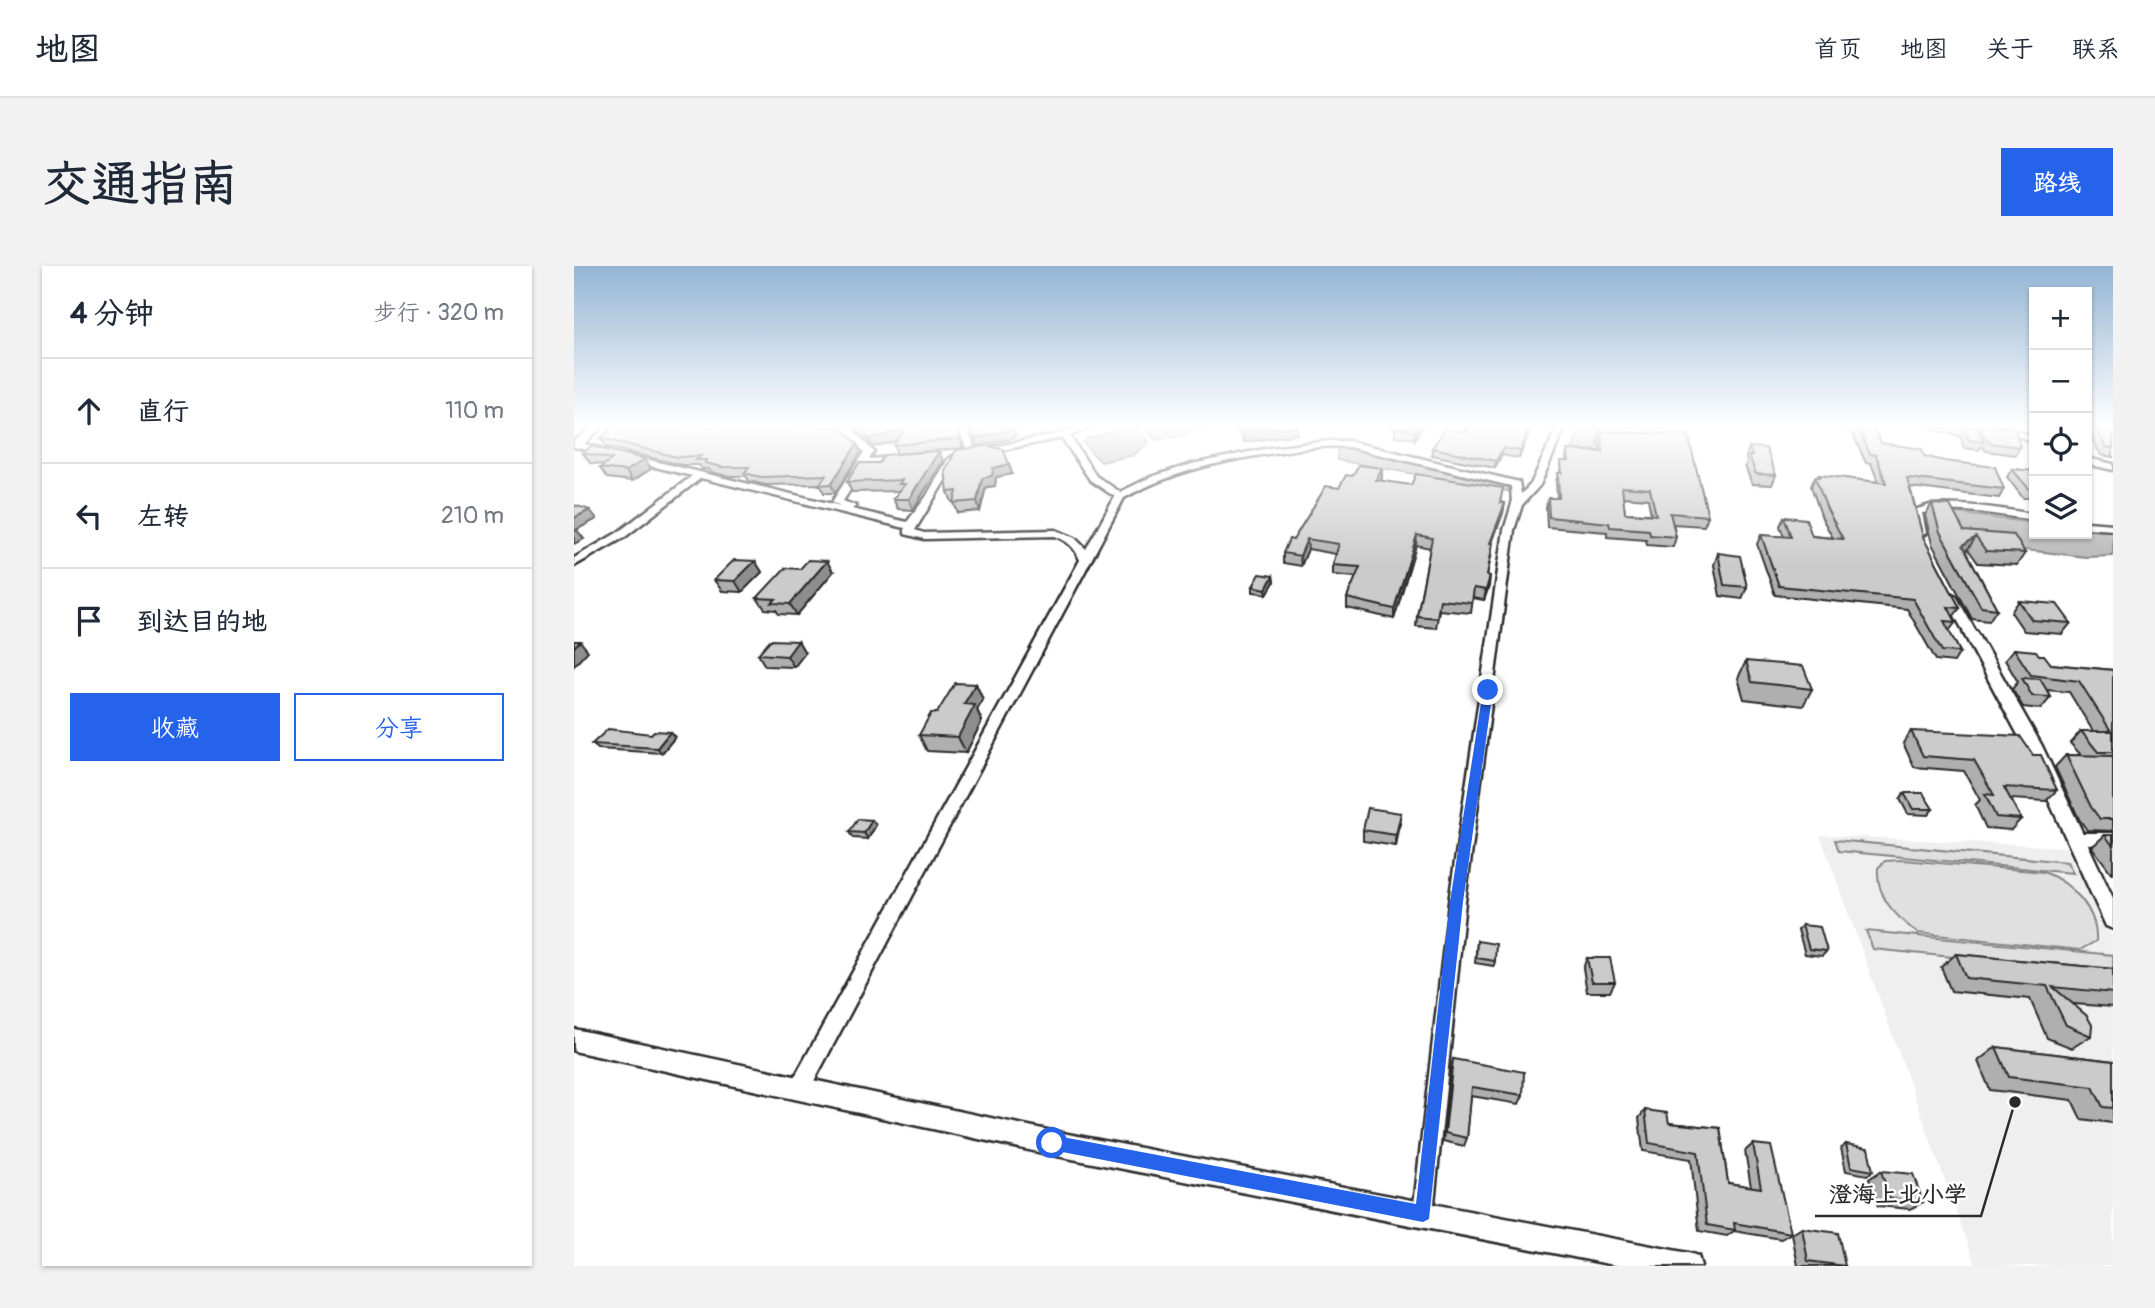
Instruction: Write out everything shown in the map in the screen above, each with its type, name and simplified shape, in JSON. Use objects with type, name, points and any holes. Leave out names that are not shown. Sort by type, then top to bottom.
[{"type":"street","points":[[694,474],[912,524]]},
{"type":"street","points":[[855,474],[837,502],[912,524]]},
{"type":"street","points":[[941,474],[931,498],[909,532],[924,536],[1056,533],[1072,539],[1081,547],[1086,561]]},
{"type":"street","points":[[1090,474],[1120,496]]},
{"type":"street","points":[[799,1088],[1120,496],[1172,474]]},
{"type":"street","points":[[1423,1213],[1457,902],[1509,530],[1517,504],[1516,484],[1475,474]]},
{"type":"street","points":[[1517,504],[1535,485],[1540,474]]},
{"type":"street","points":[[574,563],[621,535],[699,475]]},
{"type":"street","points":[[1925,545],[1916,511],[1930,508],[1963,508],[2029,516]]},
{"type":"street","points":[[2092,525],[2113,527]]},
{"type":"street","points":[[1945,588],[2020,722],[2113,920]]},
{"type":"street","points":[[2075,839],[2113,839]]},
{"type":"street","points":[[574,1040],[1052,1143],[1688,1266]]},
{"type":"shaded area","points":[[1412,474],[1459,474],[1509,485],[1508,491]]},
{"type":"shaded area","points":[[1947,512],[2029,522],[2029,539],[2092,539],[2092,528],[2113,530],[2113,556],[2086,557],[1956,542]]},
{"type":"shaded area","points":[[1820,835],[2065,847],[2113,938],[2113,1266],[1976,1266]]},
{"type":"shaded area","points":[[1835,840],[2067,862],[2073,873],[1839,851]]},
{"type":"shaded area","points":[[1903,860],[2044,872],[2073,890],[2088,908],[2093,919],[2096,941],[2080,950],[1917,933],[1888,905],[1878,879],[1878,868],[1885,861]]},
{"type":"shaded area","points":[[1866,931],[2113,955],[2113,973],[1873,949]]},
{"type":"building","points":[[747,474],[838,474],[831,484],[819,485],[826,475],[761,477]]},
{"type":"building","points":[[852,474],[925,474],[909,499],[893,499],[905,484],[899,484],[902,480],[847,482]]},
{"type":"building","points":[[945,474],[992,474],[982,478],[977,501],[954,503],[957,491],[948,492]]},
{"type":"building","points":[[1353,474],[1379,474],[1376,480],[1411,485],[1416,474],[1503,488],[1500,503],[1505,503],[1490,543],[1493,543],[1486,590],[1474,588],[1472,603],[1440,600],[1437,618],[1417,616],[1432,538],[1417,535],[1394,609],[1347,598],[1360,567],[1333,565],[1339,544],[1307,539],[1300,556],[1283,553],[1289,539],[1293,540],[1326,486],[1339,488],[1346,475]]},
{"type":"building","points":[[1558,474],[1698,474],[1708,516],[1670,513],[1676,537],[1650,535],[1649,530],[1549,517],[1548,498],[1559,498]],"holes":[[[1622,487],[1650,489],[1656,515],[1625,513]]]},
{"type":"building","points":[[1883,474],[1998,474],[2004,489],[1907,478],[1923,537],[1960,608],[1948,607],[1956,622],[1944,621],[1960,652],[1942,651],[1913,599],[1779,586],[1761,535],[1791,537],[1784,517],[1806,519],[1812,536],[1843,539],[1827,509],[1815,477],[1820,477],[1819,475],[1886,483]]},
{"type":"building","points":[[2016,474],[2029,474],[2029,489]]},
{"type":"building","points":[[1932,504],[1950,505],[1964,531],[2014,535],[2025,553],[1986,551],[1976,537],[1963,545],[1997,609],[1981,607],[1940,532]]},
{"type":"building","points":[[574,505],[590,510],[574,518]]},
{"type":"building","points":[[1718,553],[1740,556],[1747,587],[1724,585]]},
{"type":"building","points":[[734,560],[755,561],[735,581],[714,580]]},
{"type":"building","points":[[808,560],[827,561],[790,604],[772,603],[776,599],[757,598],[785,568],[800,569]]},
{"type":"building","points":[[1260,574],[1273,576],[1266,589],[1253,586]]},
{"type":"building","points":[[2019,601],[2057,604],[2071,623],[2032,620]]},
{"type":"building","points":[[770,640],[798,641],[787,656],[758,654]]},
{"type":"building","points":[[2014,649],[2036,651],[2039,655],[2044,655],[2051,664],[2113,670],[2113,752],[2098,752],[2081,731],[2111,731],[2079,681],[2031,675]]},
{"type":"building","points":[[1746,661],[1803,666],[1812,689],[1752,682]]},
{"type":"building","points":[[2022,678],[2040,679],[2051,697],[2032,696]]},
{"type":"building","points":[[955,683],[976,684],[964,704],[975,705],[958,737],[919,735],[931,713],[937,713]]},
{"type":"building","points":[[608,729],[651,734],[654,731],[670,732],[657,748],[592,744]]},
{"type":"building","points":[[1911,731],[2020,736],[2033,755],[2041,755],[2057,790],[2004,787],[2021,819],[1996,817],[1985,794],[1994,795],[1974,760],[1923,756]]},
{"type":"building","points":[[2066,755],[2113,756],[2113,819],[2100,819],[2091,807]]},
{"type":"building","points":[[1904,793],[1923,793],[1933,809],[1913,809]]},
{"type":"building","points":[[1368,808],[1401,813],[1396,835],[1363,830]]},
{"type":"building","points":[[858,819],[872,820],[864,833],[849,832]]},
{"type":"building","points":[[2105,835],[2113,835],[2113,846]]},
{"type":"building","points":[[1802,925],[1820,927],[1827,951],[1809,949]]},
{"type":"building","points":[[1477,941],[1496,944],[1495,961],[1476,958]]},
{"type":"building","points":[[1956,954],[2113,969],[2113,993],[2053,987],[2087,1016],[2092,1025],[2091,1036],[2066,1025],[2047,986],[1966,978]]},
{"type":"building","points":[[1587,958],[1610,958],[1615,982],[1592,982]]},
{"type":"building","points":[[1996,1047],[2113,1061],[2113,1108],[2103,1107],[2093,1087],[2009,1077]]},
{"type":"building","points":[[1453,1059],[1524,1072],[1523,1095],[1472,1087],[1467,1138],[1445,1133]]},
{"type":"building","points":[[1645,1110],[1667,1113],[1669,1123],[1720,1128],[1728,1183],[1761,1188],[1753,1144],[1771,1146],[1791,1233],[1734,1223],[1735,1230],[1707,1225],[1698,1152],[1649,1143]]},
{"type":"building","points":[[1846,1144],[1868,1148],[1873,1171],[1851,1167]]},
{"type":"building","points":[[1881,1171],[1913,1174],[1923,1202],[1890,1199]]},
{"type":"building","points":[[1802,1228],[1838,1233],[1845,1266],[1808,1261]]},
{"type":"place","name":"澄海上北小学","points":[[2015,1102]]},
{"type":"route","points":[[1052,1143],[1423,1213],[1457,902],[1488,690]]}]
